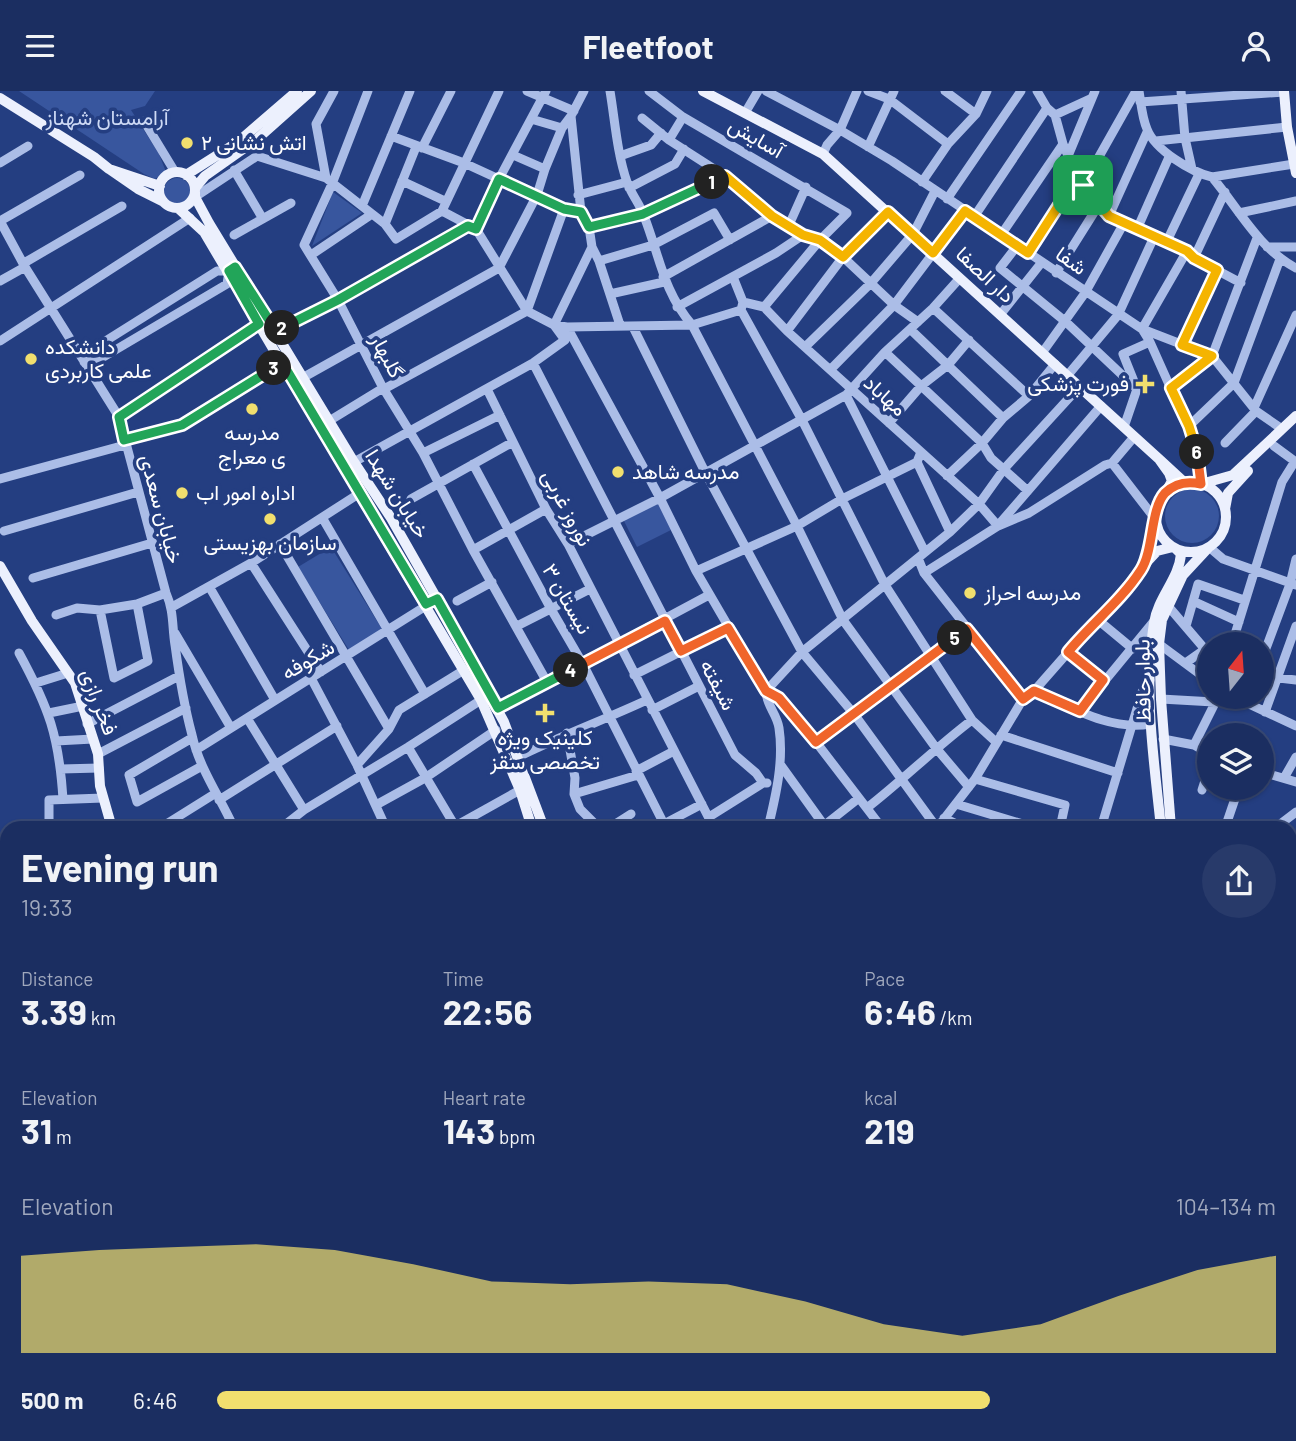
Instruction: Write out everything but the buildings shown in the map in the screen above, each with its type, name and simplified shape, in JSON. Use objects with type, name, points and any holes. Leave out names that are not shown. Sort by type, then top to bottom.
[{"type":"main road","points":[[162,201],[160,186],[165,177],[181,173],[238,142],[297,91]]},
{"type":"main road","points":[[0,98],[94,157],[138,189],[178,208],[190,203],[205,176],[256,140],[311,91]]},
{"type":"main road","name":"دار الصفا","points":[[703,91],[823,154],[1185,483]]},
{"type":"main road","points":[[1284,91],[1295,169]]},
{"type":"main road","points":[[109,169],[160,186]]},
{"type":"main road","points":[[181,173],[195,192]]},
{"type":"main road","name":"خیابان شهدا","points":[[195,192],[259,324],[481,699],[520,790],[530,821]]},
{"type":"main road","name":"خیابان شهدا","points":[[178,208],[204,232],[276,331],[354,462],[369,482],[498,708],[541,821]]},
{"type":"main road","points":[[1164,494],[1185,483],[1201,484],[1233,475],[1296,416]]},
{"type":"main road","points":[[1143,567],[1157,551],[1175,548],[1191,552],[1209,547],[1222,533],[1226,521],[1228,493],[1238,480],[1296,426]]},
{"type":"main road","points":[[1143,567],[1157,507],[1172,481],[1160,459]]},
{"type":"main road","points":[[1201,484],[1219,496],[1225,509]]},
{"type":"main road","points":[[1156,520],[1162,537],[1181,554],[1180,564]]},
{"type":"main road","name":"بلوار حافظ","points":[[1166,821],[1159,644],[1162,619],[1184,575],[1209,547]]},
{"type":"main road","points":[[1157,551],[1168,551],[1178,557],[1180,564]]},
{"type":"main road","name":"بلوار حافظ","points":[[1165,821],[1150,724],[1149,681],[1154,621],[1162,598],[1180,564]]},
{"type":"main road","name":"فخر رازی","points":[[0,566],[32,621],[75,683],[98,754],[103,798],[110,821]]},
{"type":"street","points":[[329,181],[316,124],[334,91]]},
{"type":"street","points":[[329,181],[368,91]]},
{"type":"street","points":[[385,224],[402,181],[451,91]]},
{"type":"street","points":[[195,192],[257,156],[329,181],[385,224],[396,239],[443,206],[499,91]]},
{"type":"street","points":[[527,91],[544,94],[573,113]]},
{"type":"street","points":[[304,377],[499,268],[537,195],[562,128],[584,91]]},
{"type":"street","points":[[610,91],[620,156],[628,185],[643,214],[664,279],[677,307],[692,325],[843,619],[936,748],[972,783],[1065,805],[1062,821]]},
{"type":"street","name":"آسایش","points":[[649,91],[683,117],[847,213],[820,240]]},
{"type":"street","points":[[745,113],[758,91]]},
{"type":"street","name":"شفا","points":[[766,91],[786,95],[868,146],[1142,329],[1189,426],[1196,447],[1201,484]]},
{"type":"street","points":[[823,154],[840,130],[857,91]]},
{"type":"street","points":[[868,91],[892,95],[948,144]]},
{"type":"street","points":[[944,91],[976,114]]},
{"type":"street","points":[[922,182],[948,144],[976,114],[988,91]]},
{"type":"street","points":[[947,199],[1021,91]]},
{"type":"street","points":[[1037,91],[1051,112],[1080,181],[1109,216],[1167,241],[1241,283]]},
{"type":"street","points":[[1138,91],[1147,132],[1170,157],[1195,171],[1212,177],[1295,169]]},
{"type":"street","points":[[1028,253],[1080,181],[1138,91]]},
{"type":"street","points":[[1140,102],[1181,94],[1284,91]]},
{"type":"street","points":[[362,206],[406,92]]},
{"type":"street","points":[[276,331],[472,228],[544,94]]},
{"type":"street","points":[[974,217],[1051,112],[1094,94]]},
{"type":"street","points":[[1068,156],[1094,94]]},
{"type":"street","points":[[1167,241],[1195,171],[1185,138],[1181,94]]},
{"type":"street","points":[[868,146],[892,95]]},
{"type":"street","points":[[573,113],[581,212],[589,227],[592,247],[620,325]]},
{"type":"street","points":[[669,140],[683,117]]},
{"type":"street","points":[[642,118],[669,140],[725,176],[772,216],[803,235],[820,240],[843,257],[894,305],[918,322]]},
{"type":"street","points":[[531,119],[562,128]]},
{"type":"street","points":[[144,121],[181,173]]},
{"type":"street","points":[[1109,216],[1147,132]]},
{"type":"street","points":[[620,156],[651,145],[661,133]]},
{"type":"street","points":[[1156,141],[1290,133]]},
{"type":"street","points":[[391,136],[464,163],[564,209],[581,212]]},
{"type":"street","points":[[1001,235],[1063,144]]},
{"type":"street","points":[[0,163],[29,146]]},
{"type":"street","points":[[578,195],[628,185],[675,164],[684,149]]},
{"type":"street","points":[[513,155],[545,169]]},
{"type":"street","points":[[1138,227],[1170,157]]},
{"type":"street","points":[[234,170],[263,219]]},
{"type":"street","points":[[0,221],[80,175]]},
{"type":"street","points":[[589,227],[643,214],[725,176]]},
{"type":"street","points":[[1212,177],[1257,238],[1280,259],[1296,268]]},
{"type":"street","name":"گلبهار","points":[[329,181],[304,245],[338,300],[384,389],[439,483],[547,682]]},
{"type":"street","points":[[402,181],[472,228],[527,311],[554,325],[567,327],[692,325],[742,306],[764,307],[820,240]]},
{"type":"street","points":[[789,225],[806,187]]},
{"type":"street","points":[[806,347],[871,283],[913,234],[935,191]]},
{"type":"street","points":[[1224,192],[1191,254],[1142,329],[1212,356],[1255,409],[1282,429]]},
{"type":"street","points":[[1239,212],[1296,201]]},
{"type":"street","points":[[234,235],[290,203]]},
{"type":"street","points":[[1056,273],[1100,203]]},
{"type":"street","points":[[0,281],[122,206]]},
{"type":"street","points":[[329,421],[527,311],[564,209]]},
{"type":"street","points":[[831,369],[894,305],[965,211]]},
{"type":"street","points":[[787,331],[843,257],[888,212]]},
{"type":"street","points":[[599,261],[653,245],[714,213],[730,240]]},
{"type":"street","points":[[311,255],[372,214]]},
{"type":"street","points":[[610,294],[664,279],[772,216]]},
{"type":"street","points":[[0,341],[190,218]]},
{"type":"street","name":"خیابان سعدی","points":[[0,221],[24,265],[119,417],[172,607],[172,629],[179,676],[192,738],[202,766],[230,821]]},
{"type":"street","points":[[1042,353],[1086,293],[1124,223]]},
{"type":"street","points":[[677,307],[803,235]]},
{"type":"street","points":[[1067,376],[1118,315],[1154,237]]},
{"type":"street","points":[[1171,388],[1212,356],[1257,238]]},
{"type":"street","points":[[1017,246],[1000,268],[1066,322],[1137,389]]},
{"type":"street","points":[[554,325],[592,247]]},
{"type":"street","points":[[1267,247],[1296,247]]},
{"type":"street","points":[[1189,426],[1234,383],[1280,259]]},
{"type":"street","points":[[1000,315],[1042,263]]},
{"type":"street","points":[[232,269],[227,284],[95,362],[84,362],[88,352],[99,344],[217,271],[232,269]]},
{"type":"street","points":[[1182,345],[1217,270]]},
{"type":"street","points":[[733,277],[742,306],[885,585],[972,720],[998,738],[1118,773]]},
{"type":"street","points":[[568,544],[660,498],[849,392],[885,352],[911,330],[960,279]]},
{"type":"street","name":"مهاباد","points":[[764,307],[831,369],[849,392],[889,423],[919,457],[979,504],[998,526]]},
{"type":"street","points":[[933,308],[1029,396]]},
{"type":"street","points":[[1225,443],[1255,409],[1296,315]]},
{"type":"street","points":[[119,417],[259,324]]},
{"type":"street","points":[[354,462],[533,363],[565,340],[554,325]]},
{"type":"street","points":[[567,327],[660,498],[709,595],[766,691],[779,698],[876,821]]},
{"type":"street","points":[[634,327],[705,472],[802,652],[854,714],[932,821]]},
{"type":"street","points":[[911,330],[1003,418]]},
{"type":"street","points":[[889,423],[921,386],[948,365],[969,340]]},
{"type":"street","points":[[1124,427],[1137,389],[1123,354],[1150,342]]},
{"type":"street","points":[[885,352],[982,443],[991,457],[1028,491]]},
{"type":"street","points":[[0,479],[182,425],[282,362]]},
{"type":"street","name":"شیفته","points":[[533,363],[735,755],[756,773],[763,783]]},
{"type":"street","points":[[947,477],[1003,418],[1029,396],[1055,364]]},
{"type":"street","points":[[770,821],[780,764],[779,726],[766,700],[766,691],[802,652],[950,532],[979,504],[1004,469],[1080,386]]},
{"type":"street","name":"نوروز غربی","points":[[487,389],[546,509],[568,544],[711,821]]},
{"type":"street","points":[[849,392],[921,555],[924,573],[1023,699]]},
{"type":"street","points":[[998,526],[1101,407]]},
{"type":"street","points":[[422,453],[500,415]]},
{"type":"street","points":[[924,573],[998,526],[1029,513],[1112,463],[1134,437]]},
{"type":"street","points":[[411,499],[513,442]]},
{"type":"street","points":[[1236,632],[1282,482],[1295,462],[1274,446]]},
{"type":"street","points":[[696,571],[797,526],[842,499],[888,478],[919,457],[950,532]]},
{"type":"street","points":[[1112,463],[1156,520]]},
{"type":"street","name":"نیستان ۳","points":[[473,464],[583,664],[662,821]]},
{"type":"street","points":[[4,531],[138,492]]},
{"type":"street","points":[[172,607],[210,588],[323,519],[360,493]]},
{"type":"street","points":[[473,549],[546,509]]},
{"type":"street","points":[[323,519],[425,694]]},
{"type":"street","points":[[33,578],[152,543]]},
{"type":"street","points":[[280,544],[389,729]]},
{"type":"street","points":[[1209,547],[1223,559],[1253,572],[1293,584]]},
{"type":"street","points":[[1273,632],[1293,584],[1296,559]]},
{"type":"street","points":[[251,563],[321,672]]},
{"type":"street","points":[[942,821],[972,783],[1023,699],[1034,691],[1143,567]]},
{"type":"street","points":[[457,601],[492,582]]},
{"type":"street","points":[[1186,626],[1198,584],[1244,600]]},
{"type":"street","points":[[210,588],[275,700]]},
{"type":"street","points":[[517,626],[590,589]]},
{"type":"street","points":[[56,615],[77,608],[100,610],[137,604],[166,593]]},
{"type":"street","points":[[498,708],[618,643],[665,621],[709,595]]},
{"type":"street","name":"شکوفه","points":[[196,750],[437,599]]},
{"type":"street","points":[[1193,601],[1239,622]]},
{"type":"street","points":[[100,610],[114,678],[148,661],[137,604]]},
{"type":"street","points":[[1168,606],[1197,640]]},
{"type":"street","points":[[1098,620],[1133,649]]},
{"type":"street","points":[[1080,711],[1154,621]]},
{"type":"street","points":[[1265,712],[1296,626]]},
{"type":"street","points":[[634,675],[728,628]]},
{"type":"street","points":[[172,629],[231,728]]},
{"type":"street","points":[[816,742],[967,629]]},
{"type":"street","points":[[1159,644],[1197,671]]},
{"type":"street","points":[[1068,652],[1103,680]]},
{"type":"street","points":[[19,653],[49,713],[61,769],[62,799]]},
{"type":"street","points":[[1187,662],[1197,657]]},
{"type":"street","points":[[1103,821],[1142,692],[1160,663]]},
{"type":"street","points":[[357,765],[389,729],[399,710],[464,670]]},
{"type":"street","points":[[36,683],[68,673]]},
{"type":"street","points":[[87,724],[179,676]]},
{"type":"street","points":[[1274,677],[1296,680]]},
{"type":"street","points":[[311,678],[383,821]]},
{"type":"street","points":[[652,710],[699,686]]},
{"type":"street","points":[[1034,691],[1114,724],[1133,727],[1150,724]]},
{"type":"street","points":[[290,821],[481,699]]},
{"type":"street","points":[[1161,699],[1197,699]]},
{"type":"street","points":[[518,757],[567,733],[647,701]]},
{"type":"street","points":[[49,713],[83,706]]},
{"type":"street","points":[[98,754],[186,708]]},
{"type":"street","points":[[1194,745],[1211,709]]},
{"type":"street","points":[[1259,709],[1296,726]]},
{"type":"street","points":[[247,718],[304,810]]},
{"type":"street","points":[[867,809],[972,720]]},
{"type":"street","points":[[172,821],[275,765],[337,726]]},
{"type":"street","points":[[376,805],[425,778],[496,730]]},
{"type":"street","points":[[567,733],[575,778],[574,794],[580,809],[592,821]]},
{"type":"street","points":[[192,738],[129,775],[137,802],[202,766]]},
{"type":"street","points":[[56,741],[93,739]]},
{"type":"street","points":[[1163,739],[1197,747]]},
{"type":"street","points":[[408,747],[450,821]]},
{"type":"street","points":[[574,794],[637,773],[674,751]]},
{"type":"street","points":[[1284,778],[1296,757]]},
{"type":"street","points":[[780,764],[819,821]]},
{"type":"street","points":[[61,769],[99,768]]},
{"type":"street","points":[[1274,775],[1296,781]]},
{"type":"street","points":[[709,817],[763,783],[778,783]]},
{"type":"street","points":[[465,821],[520,790]]},
{"type":"street","points":[[48,821],[49,800],[103,798]]},
{"type":"street","points":[[830,821],[859,798]]},
{"type":"street","points":[[1227,821],[1235,800]]},
{"type":"street","points":[[673,821],[702,804]]},
{"type":"street","points":[[956,804],[999,821]]},
{"type":"street","points":[[620,821],[631,814]]},
{"type":"street","points":[[944,818],[950,821]]},
{"type":"green space","name":"آرامستان شهناز","points":[[19,91],[155,91],[145,106],[131,110],[159,154],[166,172],[155,179],[144,174]]},
{"type":"green space","points":[[177,178],[186,182],[190,191],[186,200],[177,204],[168,200],[164,191],[168,182]]},
{"type":"green space","points":[[333,192],[362,213],[312,246]]},
{"type":"green space","points":[[1192,489],[1211,497],[1219,516],[1211,535],[1192,543],[1173,535],[1165,516],[1173,497]]},
{"type":"green space","points":[[657,502],[671,530],[637,547],[623,519]]},
{"type":"green space","points":[[331,547],[382,629],[349,650],[298,567]]},
{"type":"place","name":"اتش نشانی ۲","points":[[187,143]]},
{"type":"place","name":"دانشکده علمی کاربردی","points":[[31,359]]},
{"type":"place","name":"فورت پزشکی","points":[[1145,384]]},
{"type":"place","name":"مدرسه ی معراج","points":[[252,409]]},
{"type":"place","name":"مدرسه شاهد","points":[[618,472]]},
{"type":"place","name":"اداره امور اب","points":[[182,493]]},
{"type":"place","name":"سازمان بهزیستی","points":[[270,519]]},
{"type":"place","name":"مدرسه احراز","points":[[970,593]]},
{"type":"place","name":"کلینیک ویژه تخصصی سقز","points":[[545,713]]},
{"type":"route","points":[[725,176],[772,216],[803,235],[820,240],[843,257],[888,212],[933,253],[965,211],[1028,253],[1077,177],[1083,185],[1109,216],[1187,251],[1194,258],[1217,270],[1182,345],[1212,356],[1171,388],[1196,447],[1201,484],[1181,484],[1164,494],[1157,507],[1143,567],[1068,652],[1103,680],[1080,711],[1034,691],[1023,699],[967,629],[816,742],[779,698],[766,691],[728,628],[681,651],[665,621],[618,643],[498,708],[437,599],[426,604],[282,362],[182,425],[124,440],[119,423],[119,417],[259,324],[229,271],[235,267],[276,331],[338,300],[468,226],[476,229],[499,179],[564,209],[581,212],[589,227],[643,214],[725,176]]}]
